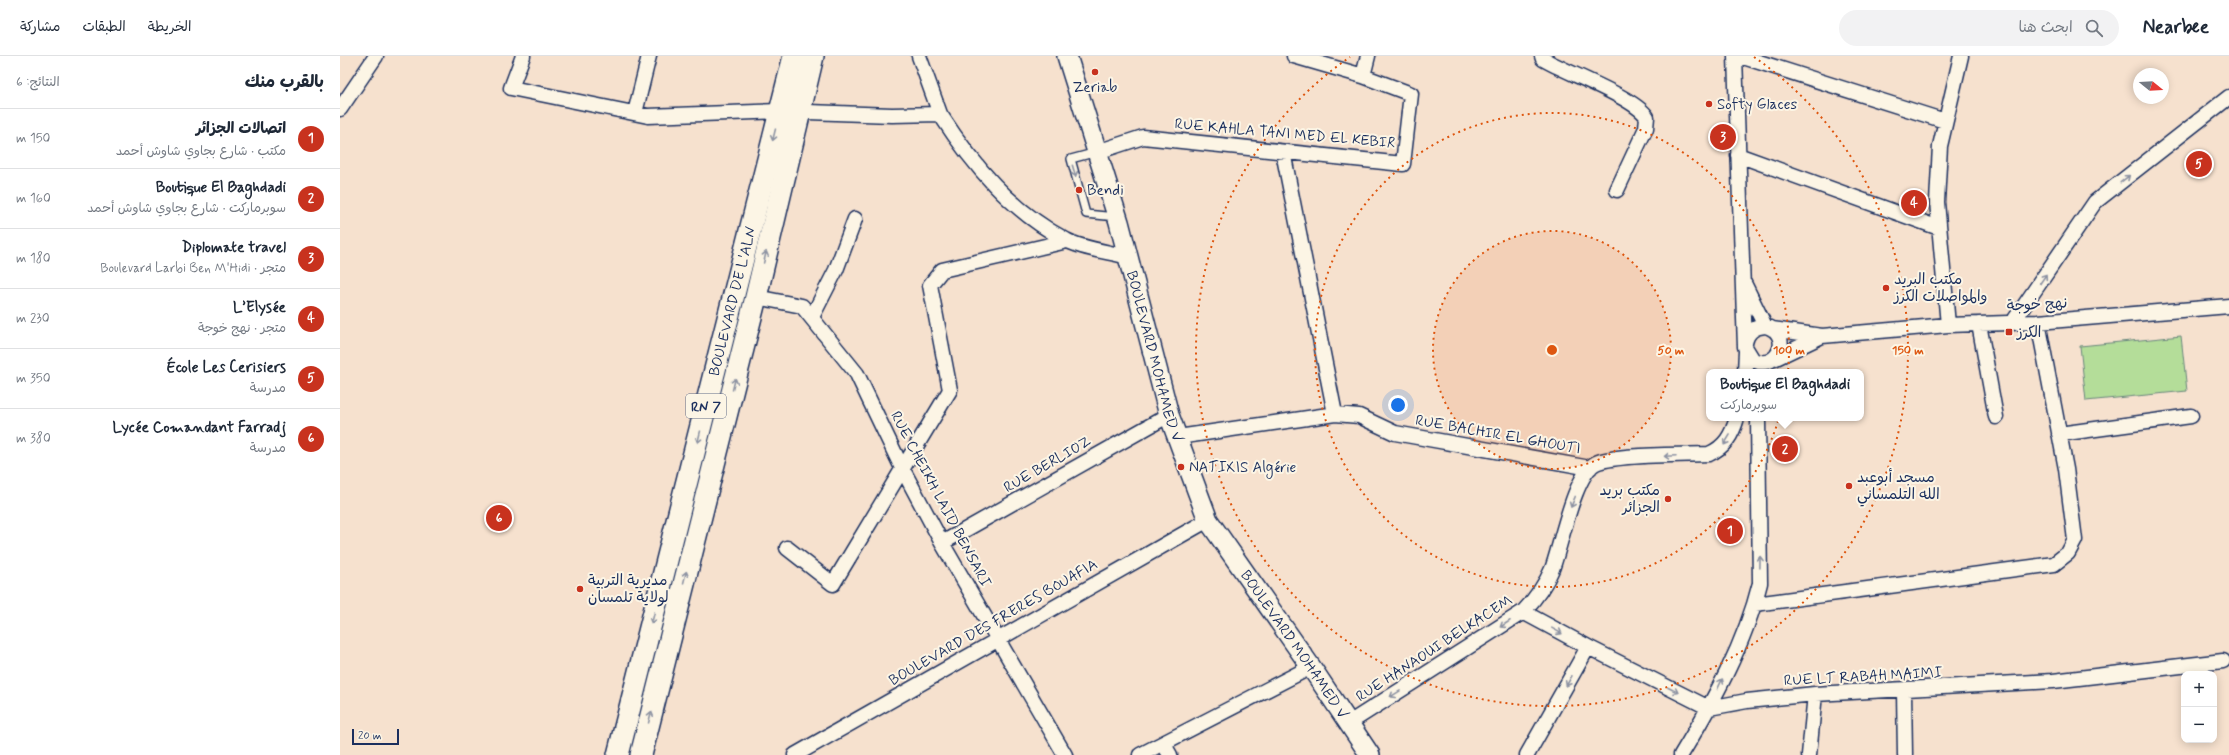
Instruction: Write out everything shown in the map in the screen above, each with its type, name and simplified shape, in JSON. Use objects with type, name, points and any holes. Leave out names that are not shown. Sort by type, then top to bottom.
[{"type":"main road","name":"BOULEVARD DE L'ALN","points":[[641,755],[756,297],[790,111],[794,56]]},
{"type":"main road","name":"BOULEVARD DE L'ALN","points":[[618,755],[790,111],[813,56]]},
{"type":"main road","name":"BOULEVARD MOHAMED V","points":[[1067,56],[1118,217],[1169,415],[1208,520],[1311,667],[1370,755]]},
{"type":"street","points":[[340,109],[376,56]]},
{"type":"street","points":[[523,56],[511,88],[648,116],[790,111],[892,115],[940,114]]},
{"type":"street","points":[[635,113],[649,56]]},
{"type":"street","points":[[919,56],[940,114],[956,139],[988,179],[1018,209],[1067,241],[1128,257]]},
{"type":"street","points":[[1294,56],[1362,76],[1368,56]]},
{"type":"street","points":[[1542,56],[1543,59],[1557,67],[1635,104],[1647,117],[1646,128],[1617,190]]},
{"type":"street","points":[[1735,56],[1745,369]]},
{"type":"street","points":[[1740,56],[1945,121]]},
{"type":"street","points":[[1948,325],[1937,202],[1940,146],[1961,56]]},
{"type":"street","name":"RUE KAHLA TANI MED EL KEBIR","points":[[1097,152],[1143,137],[1403,164],[1411,94],[1362,76]]},
{"type":"street","points":[[2014,322],[2095,202],[2229,97]]},
{"type":"street","points":[[1283,152],[1335,414]]},
{"type":"street","points":[[1738,155],[1939,228]]},
{"type":"street","points":[[812,317],[836,270],[855,219]]},
{"type":"street","points":[[787,548],[833,584],[950,390],[930,285],[942,270],[1067,241]]},
{"type":"street","points":[[1742,277],[1769,327],[1778,334],[1781,343],[1780,349],[1766,364],[1753,360],[1745,347],[1749,332],[1754,328],[1769,327]]},
{"type":"street","name":"RUE CHEIKH LAID BENSARI","points":[[756,297],[802,306],[857,374],[902,468],[942,543],[1065,755]]},
{"type":"street","name":"نهج خوجة","points":[[1769,327],[1822,336],[1948,325],[2038,322],[2229,306]]},
{"type":"street","points":[[1755,604],[2054,564],[2068,554],[2075,540],[2059,434],[2038,322]]},
{"type":"street","points":[[1979,324],[1996,417]]},
{"type":"street","name":"نهج خوجة","points":[[1766,364],[1822,336]]},
{"type":"street","name":"RUE BACHIR EL GHOUTI","points":[[1178,437],[1335,414],[1359,416],[1395,433],[1590,468],[1596,463],[1612,459],[1708,454],[1719,450],[1726,444],[1736,421]]},
{"type":"street","name":"RUE BERLIOZ","points":[[942,543],[1169,415]]},
{"type":"street","points":[[2059,434],[2191,416]]},
{"type":"street","points":[[1681,755],[1709,708],[1755,604],[1760,583],[1758,421]]},
{"type":"street","name":"RUE HANAOUI BELKACEM","points":[[1349,723],[1523,612],[1536,599],[1552,568],[1570,509],[1581,481],[1590,468]]},
{"type":"street","name":"BOULEVARD DES FRERES BOUAFIA","points":[[795,755],[998,638],[1208,520]]},
{"type":"street","points":[[1523,612],[1588,647],[1709,708]]},
{"type":"street","points":[[1527,755],[1588,647]]},
{"type":"street","name":"RUE LT RABAH MAIMI","points":[[1709,708],[1747,700],[1815,694],[1904,691],[2053,681],[2226,661]]},
{"type":"street","points":[[1140,755],[1167,749],[1311,667]]},
{"type":"street","points":[[1904,691],[1905,755]]},
{"type":"street","points":[[1809,755],[1815,694]]},
{"type":"lane","points":[[1097,152],[1071,159],[1086,214],[1118,217]]},
{"type":"green space","points":[[2181,336],[2187,391],[2086,401],[2080,346]]},
{"type":"place","name":"Zeriab","points":[[1095,72]]},
{"type":"place","name":"Softy Glaces","points":[[1709,104]]},
{"type":"place","name":"Diplomate travel","points":[[1723,137]]},
{"type":"place","name":"École Les Cerisiers","points":[[2199,164]]},
{"type":"place","name":"Bendi","points":[[1079,190]]},
{"type":"place","name":"L’Elysée","points":[[1914,203]]},
{"type":"place","name":"مكتب البريد والمواصلات الكرز","points":[[1886,288]]},
{"type":"place","name":"الكرز","points":[[2009,332]]},
{"type":"place","name":"Boutique El Baghdadi","points":[[1785,449]]},
{"type":"place","name":"NATIXIS Algérie","points":[[1181,467]]},
{"type":"place","name":"مسجد أبوعبد الله التلمساني","points":[[1849,486]]},
{"type":"place","name":"مكتب بريد الجزائر","points":[[1668,499]]},
{"type":"place","name":"Lycée Comandant Farradj","points":[[499,518]]},
{"type":"place","name":"اتصالات الجزائر","points":[[1730,531]]},
{"type":"place","name":"مديرية التربية لولاية تلمسان","points":[[580,589]]}]
